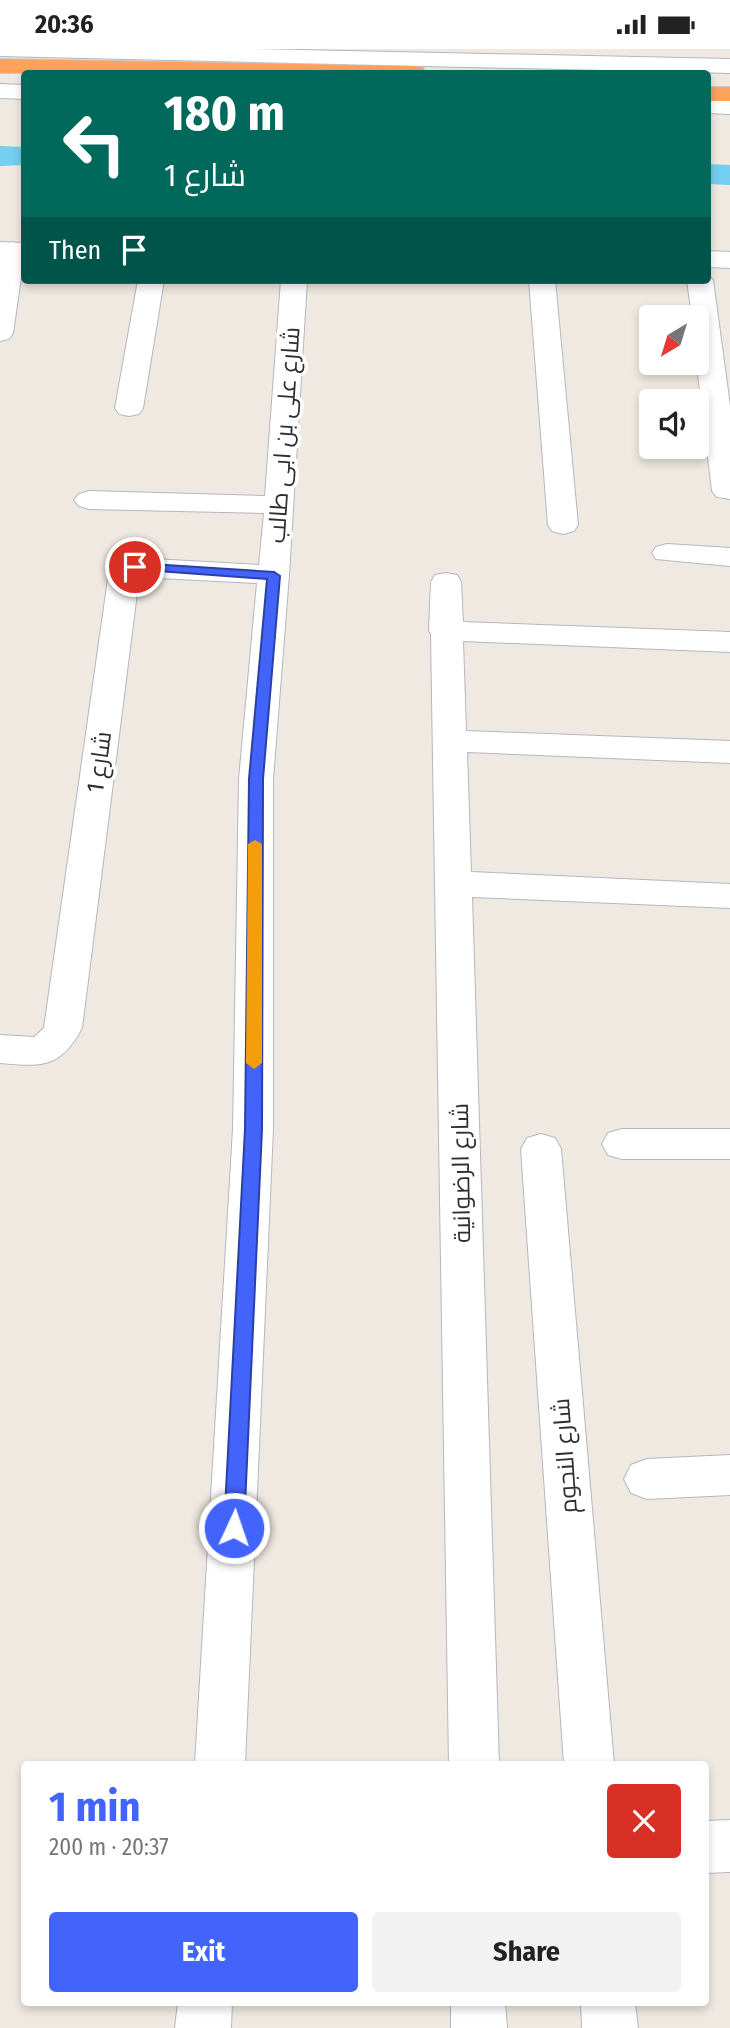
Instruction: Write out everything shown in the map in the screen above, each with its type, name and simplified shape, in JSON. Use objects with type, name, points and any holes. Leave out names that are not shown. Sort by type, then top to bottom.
[{"type":"highway","points":[[0,67],[204,70]]},
{"type":"highway","points":[[0,81],[21,81]]},
{"type":"highway","points":[[711,81],[730,81]]},
{"type":"highway","points":[[711,94],[730,95]]},
{"type":"street","points":[[0,50],[730,66]]},
{"type":"street","points":[[0,91],[21,92]]},
{"type":"street","points":[[711,106],[730,107]]},
{"type":"street","points":[[0,333],[13,250]]},
{"type":"street","points":[[711,259],[730,260]]},
{"type":"street","points":[[129,408],[150,284]]},
{"type":"street","name":"شارع على بن ابى طالب","points":[[220,1761],[253,1129],[256,779],[274,576],[294,284]]},
{"type":"street","points":[[542,284],[564,525]]},
{"type":"street","points":[[701,284],[727,491]]},
{"type":"street","points":[[89,500],[279,505]]},
{"type":"street","points":[[667,553],[730,557]]},
{"type":"street","name":"شارع 1","points":[[0,1049],[32,1052],[46,1049],[57,1041],[63,1027],[124,572],[135,567],[274,576]]},
{"type":"street","name":"شارع الرضوانية","points":[[446,582],[445,631],[452,741],[474,1761]]},
{"type":"street","points":[[445,631],[730,642]]},
{"type":"street","points":[[452,741],[730,752]]},
{"type":"street","points":[[455,884],[730,896]]},
{"type":"street","points":[[622,1145],[730,1144]]},
{"type":"street","name":"شارع النجوم","points":[[541,1149],[589,1761]]},
{"type":"street","points":[[647,1479],[730,1475]]},
{"type":"street","points":[[709,1847],[730,1846]]},
{"type":"street","points":[[203,2028],[205,2006]]},
{"type":"street","points":[[478,2006],[479,2028]]},
{"type":"street","points":[[608,2006],[610,2028]]},
{"type":"waterway","points":[[0,156],[21,156]]},
{"type":"waterway","points":[[711,174],[730,175]]},
{"type":"slow traffic","points":[[254,1063],[255,844]]},
{"type":"route","points":[[135,567],[274,576],[256,779],[253,1129],[234,1528]]}]
